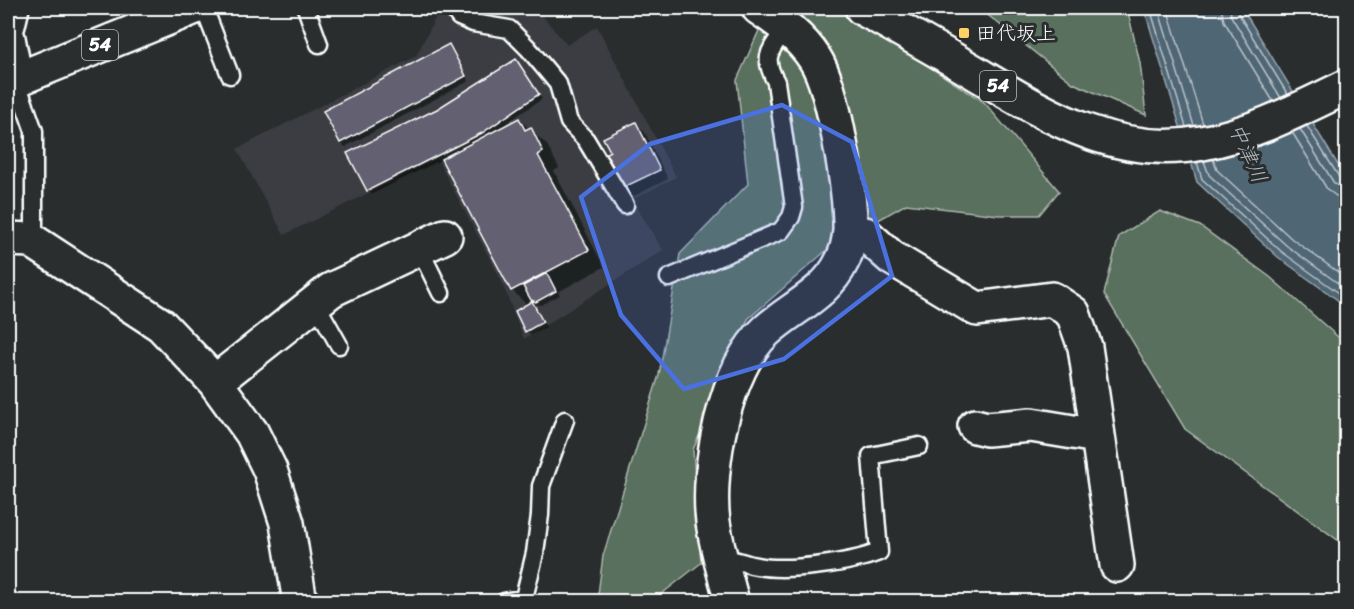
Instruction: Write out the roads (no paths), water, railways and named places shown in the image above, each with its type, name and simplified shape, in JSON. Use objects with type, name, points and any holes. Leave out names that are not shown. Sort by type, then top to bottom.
[{"type":"street","points":[[8,24],[12,8]]},
{"type":"street","name":"54","points":[[12,82],[193,8]]},
{"type":"street","points":[[732,602],[713,520],[714,454],[721,422],[739,371],[750,349],[765,332],[799,308],[828,282],[842,261],[850,233],[847,192],[836,124],[824,75],[815,58],[787,27],[759,8]]},
{"type":"street","name":"54","points":[[862,8],[1046,114],[1092,134],[1142,145],[1181,145],[1220,139],[1283,117],[1347,87]]},
{"type":"street","points":[[8,38],[12,82]]},
{"type":"street","points":[[850,233],[865,234],[891,258],[977,309],[1052,299],[1073,313],[1085,347],[1117,565]]},
{"type":"street","points":[[19,240],[161,325],[215,382],[252,433],[270,470],[287,523],[300,602]]},
{"type":"street","points":[[215,382],[331,290],[432,242]]},
{"type":"street","points":[[975,426],[987,429],[1031,425],[1097,436]]},
{"type":"lane","points":[[204,8],[230,75]]},
{"type":"lane","points":[[306,8],[318,44]]},
{"type":"lane","points":[[453,8],[459,17],[509,29],[528,48],[558,84],[569,122],[586,140],[625,205]]},
{"type":"lane","points":[[669,278],[781,231],[791,217],[794,207],[776,82],[768,67],[770,52],[787,27]]},
{"type":"lane","points":[[12,82],[34,131],[34,231],[19,240]]},
{"type":"lane","points":[[432,242],[441,293]]},
{"type":"lane","points":[[315,302],[339,345]]},
{"type":"lane","points":[[504,602],[524,598],[535,553],[541,486],[565,420]]},
{"type":"lane","points":[[721,560],[734,558],[758,566],[796,567],[863,558],[879,552],[867,454],[920,446]]},
{"type":"water","name":"中津川","points":[[1144,8],[1242,8],[1346,178],[1346,306],[1278,257],[1197,182]]},
{"type":"place","name":"田代坂上","points":[[964,33]]}]
